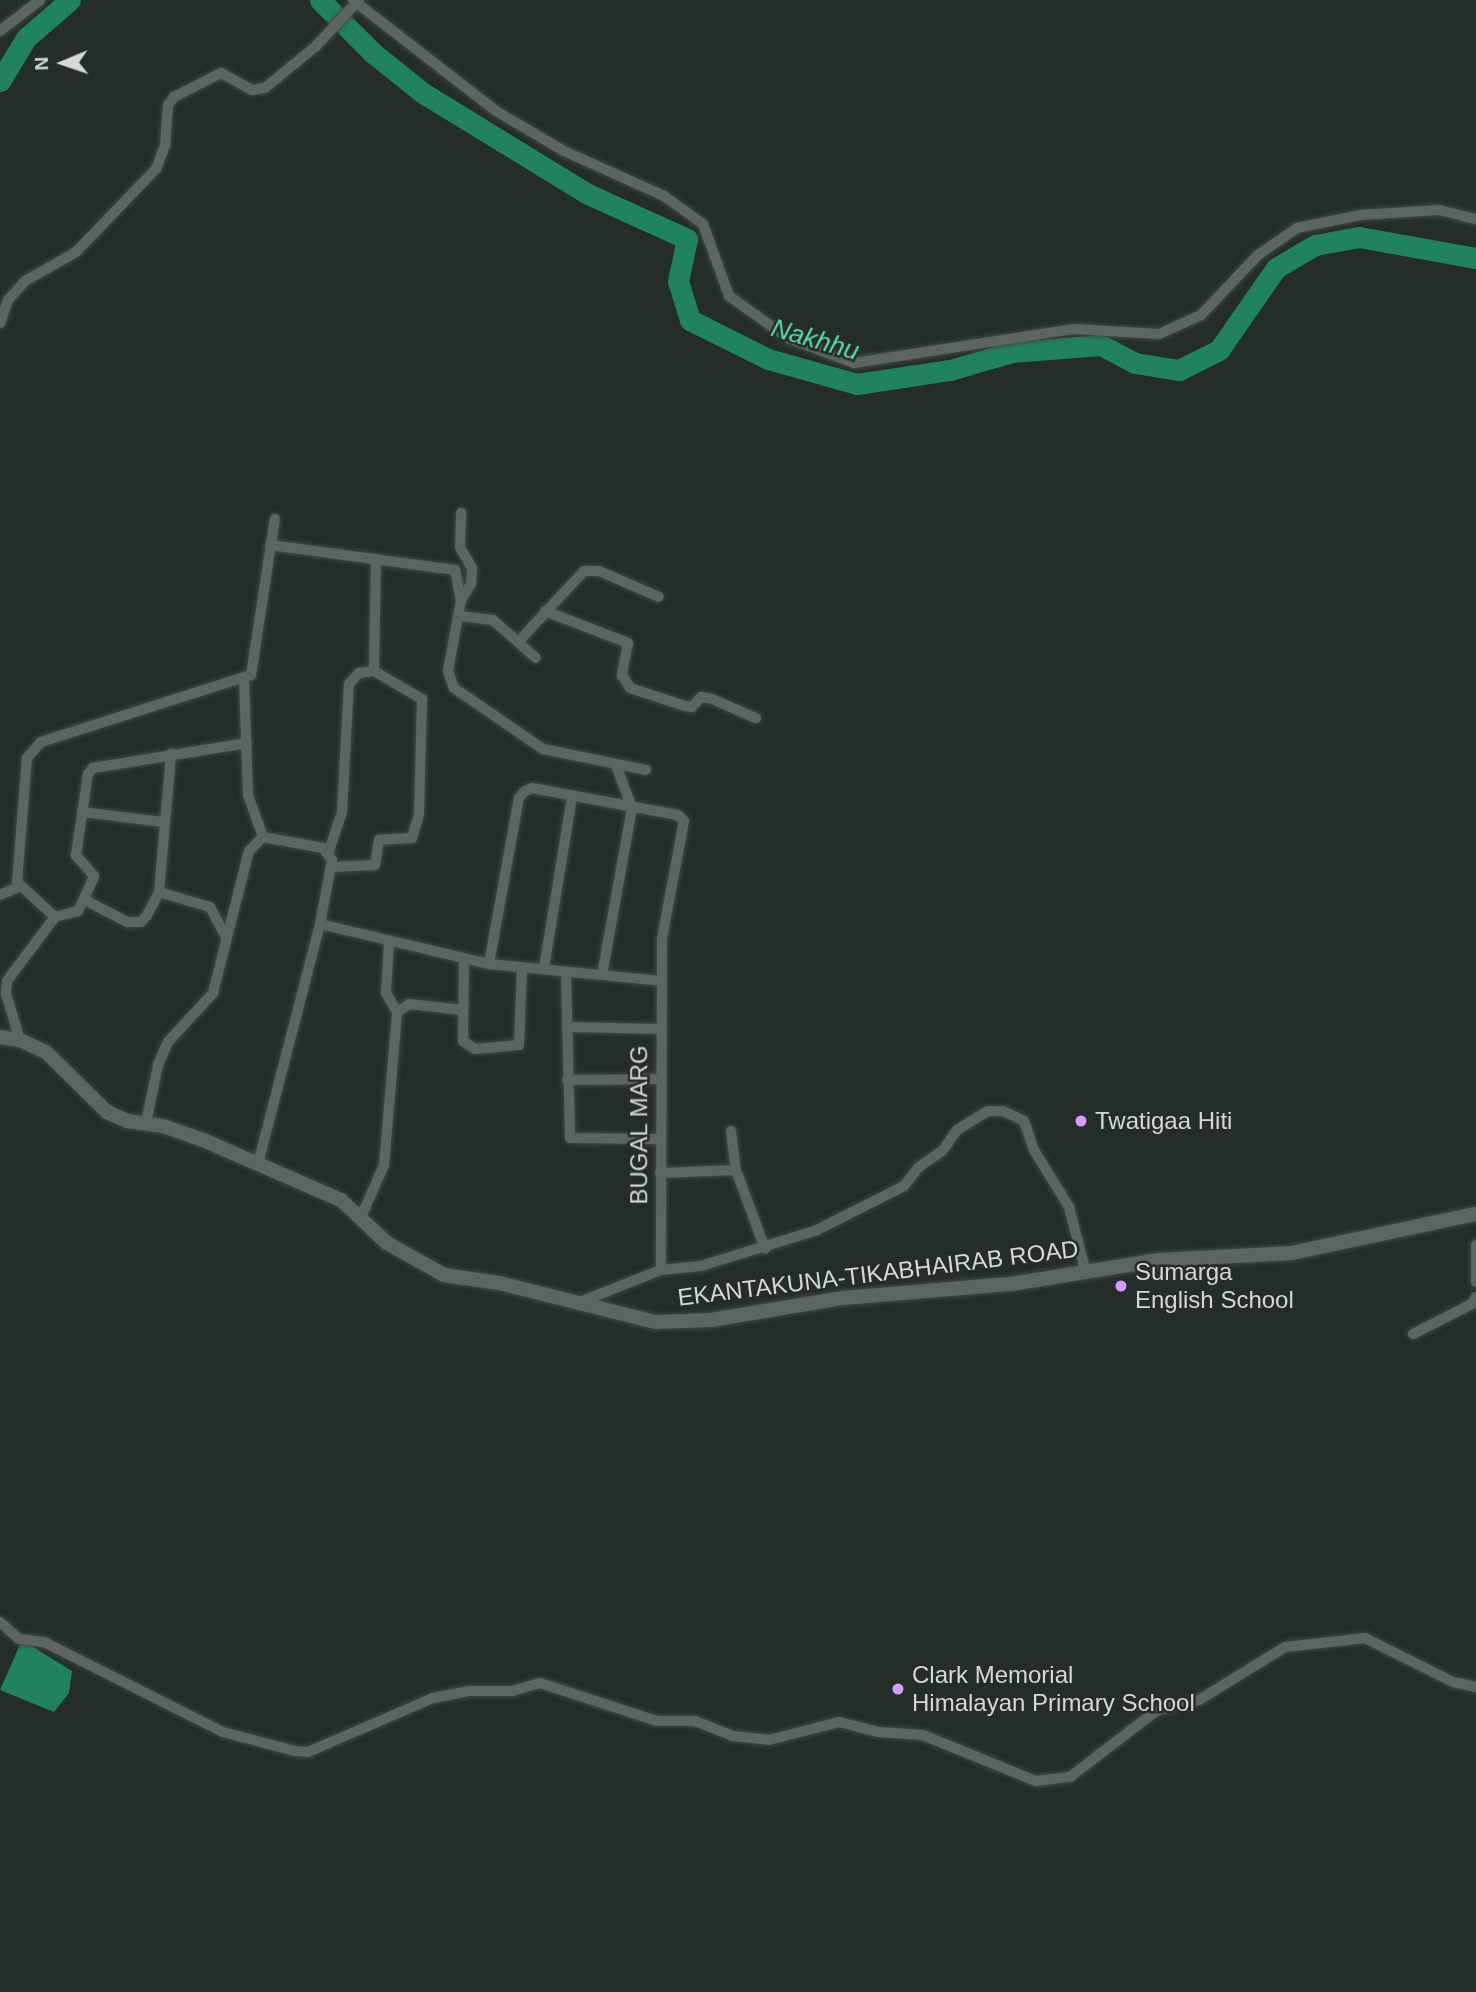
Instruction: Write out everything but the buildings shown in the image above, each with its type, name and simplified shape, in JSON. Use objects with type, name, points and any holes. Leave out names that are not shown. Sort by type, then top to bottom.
[{"type":"main road","name":"EKANTAKUNA-TIKABHAIRAB ROAD","points":[[0,1037],[20,1040],[46,1052],[107,1112],[127,1121],[146,1123],[258,1163],[341,1200],[387,1243],[444,1275],[580,1302],[656,1322],[711,1320],[843,1298],[1011,1284],[1085,1269],[1159,1260],[1293,1253],[1456,1219],[1475,1218]]},
{"type":"street","points":[[0,32],[40,0]]},
{"type":"street","points":[[0,323],[8,300],[25,281],[76,252],[156,169],[165,146],[167,105],[174,97],[221,73],[252,89],[265,88],[316,46],[355,3],[496,111],[564,151],[664,196],[703,224],[729,296],[788,338],[854,363],[1074,329],[1158,334],[1201,315],[1258,255],[1297,228],[1360,215],[1439,210],[1476,219]]},
{"type":"street","points":[[461,513],[460,547],[472,568],[471,584],[461,600]]},
{"type":"street","points":[[55,917],[44,902],[18,887],[15,873],[27,758],[33,748],[244,680],[254,667],[275,519]]},
{"type":"street","points":[[270,545],[455,570],[461,600],[448,671],[454,688],[543,749],[646,770]]},
{"type":"street","points":[[374,671],[376,559]]},
{"type":"street","points":[[520,641],[578,574],[591,569],[659,597]]},
{"type":"street","points":[[545,611],[628,643],[622,675],[630,688],[691,707],[701,697],[712,699],[756,719]]},
{"type":"street","points":[[460,616],[493,621],[520,641],[536,658]]},
{"type":"street","points":[[258,1163],[320,924],[331,867],[329,851],[342,812],[349,684],[359,673],[374,671],[422,699],[419,814],[412,838],[379,840],[375,865],[331,867]]},
{"type":"street","points":[[244,680],[248,795],[263,838]]},
{"type":"street","points":[[20,1040],[6,994],[7,981],[55,917],[72,915],[85,900],[94,876],[76,855],[88,774],[93,768],[247,743]]},
{"type":"street","points":[[85,900],[136,923],[147,915],[159,892],[171,754]]},
{"type":"street","points":[[603,975],[632,808],[616,765]]},
{"type":"street","name":"BUGAL MARG","points":[[489,964],[519,798],[532,788],[678,815],[684,821],[662,939],[659,1139],[661,1270]]},
{"type":"street","points":[[544,968],[572,797]]},
{"type":"street","points":[[82,812],[164,822]]},
{"type":"street","points":[[146,1123],[158,1065],[168,1042],[213,993],[249,851],[263,838],[303,841],[329,851]]},
{"type":"street","points":[[0,895],[18,887]]},
{"type":"street","points":[[159,892],[210,907],[226,937]]},
{"type":"street","points":[[320,924],[489,964],[661,981]]},
{"type":"street","points":[[361,1217],[384,1165],[397,1012],[386,993],[389,942]]},
{"type":"street","points":[[464,958],[463,1010],[466,1047],[511,1049],[519,1045],[522,967]]},
{"type":"street","points":[[566,972],[570,1138],[659,1139]]},
{"type":"street","points":[[397,1012],[410,1004],[463,1010]]},
{"type":"street","points":[[567,1027],[661,1029]]},
{"type":"street","points":[[567,1080],[660,1079]]},
{"type":"street","points":[[580,1302],[661,1270],[701,1266],[765,1249],[817,1230],[904,1186],[919,1167],[943,1150],[957,1130],[988,1111],[1003,1111],[1024,1122],[1034,1150],[1069,1207],[1085,1269]]},
{"type":"street","points":[[732,1131],[736,1170],[765,1249]]},
{"type":"street","points":[[660,1172],[736,1170]]},
{"type":"street","points":[[1476,1245],[1476,1282]]},
{"type":"street","points":[[1413,1334],[1472,1304],[1476,1297]]},
{"type":"street","points":[[0,1622],[19,1639],[44,1642],[223,1732],[308,1752],[433,1698],[470,1691],[512,1691],[540,1683],[657,1721],[695,1720],[733,1736],[769,1740],[839,1722],[878,1732],[923,1735],[1036,1780],[1070,1777],[1156,1711],[1199,1700],[1285,1647],[1365,1638],[1453,1682],[1476,1687]]},
{"type":"shaded area","points":[[22,1640],[72,1671],[69,1693],[54,1712],[0,1690]]},
{"type":"waterway","name":"Nakhhu","points":[[0,81],[26,38],[70,0]]},
{"type":"waterway","name":"Nakhhu","points":[[320,0],[373,53],[423,93],[588,194],[687,239],[678,281],[690,320],[768,359],[857,384],[950,370],[1012,352],[1101,345],[1135,363],[1179,370],[1219,350],[1276,268],[1315,245],[1359,237],[1476,258]]},
{"type":"place","name":"Twatigaa Hiti","points":[[1081,1121]]},
{"type":"place","name":"Sumarga English School","points":[[1121,1286]]},
{"type":"place","name":"Clark Memorial Himalayan Primary School","points":[[898,1689]]}]
